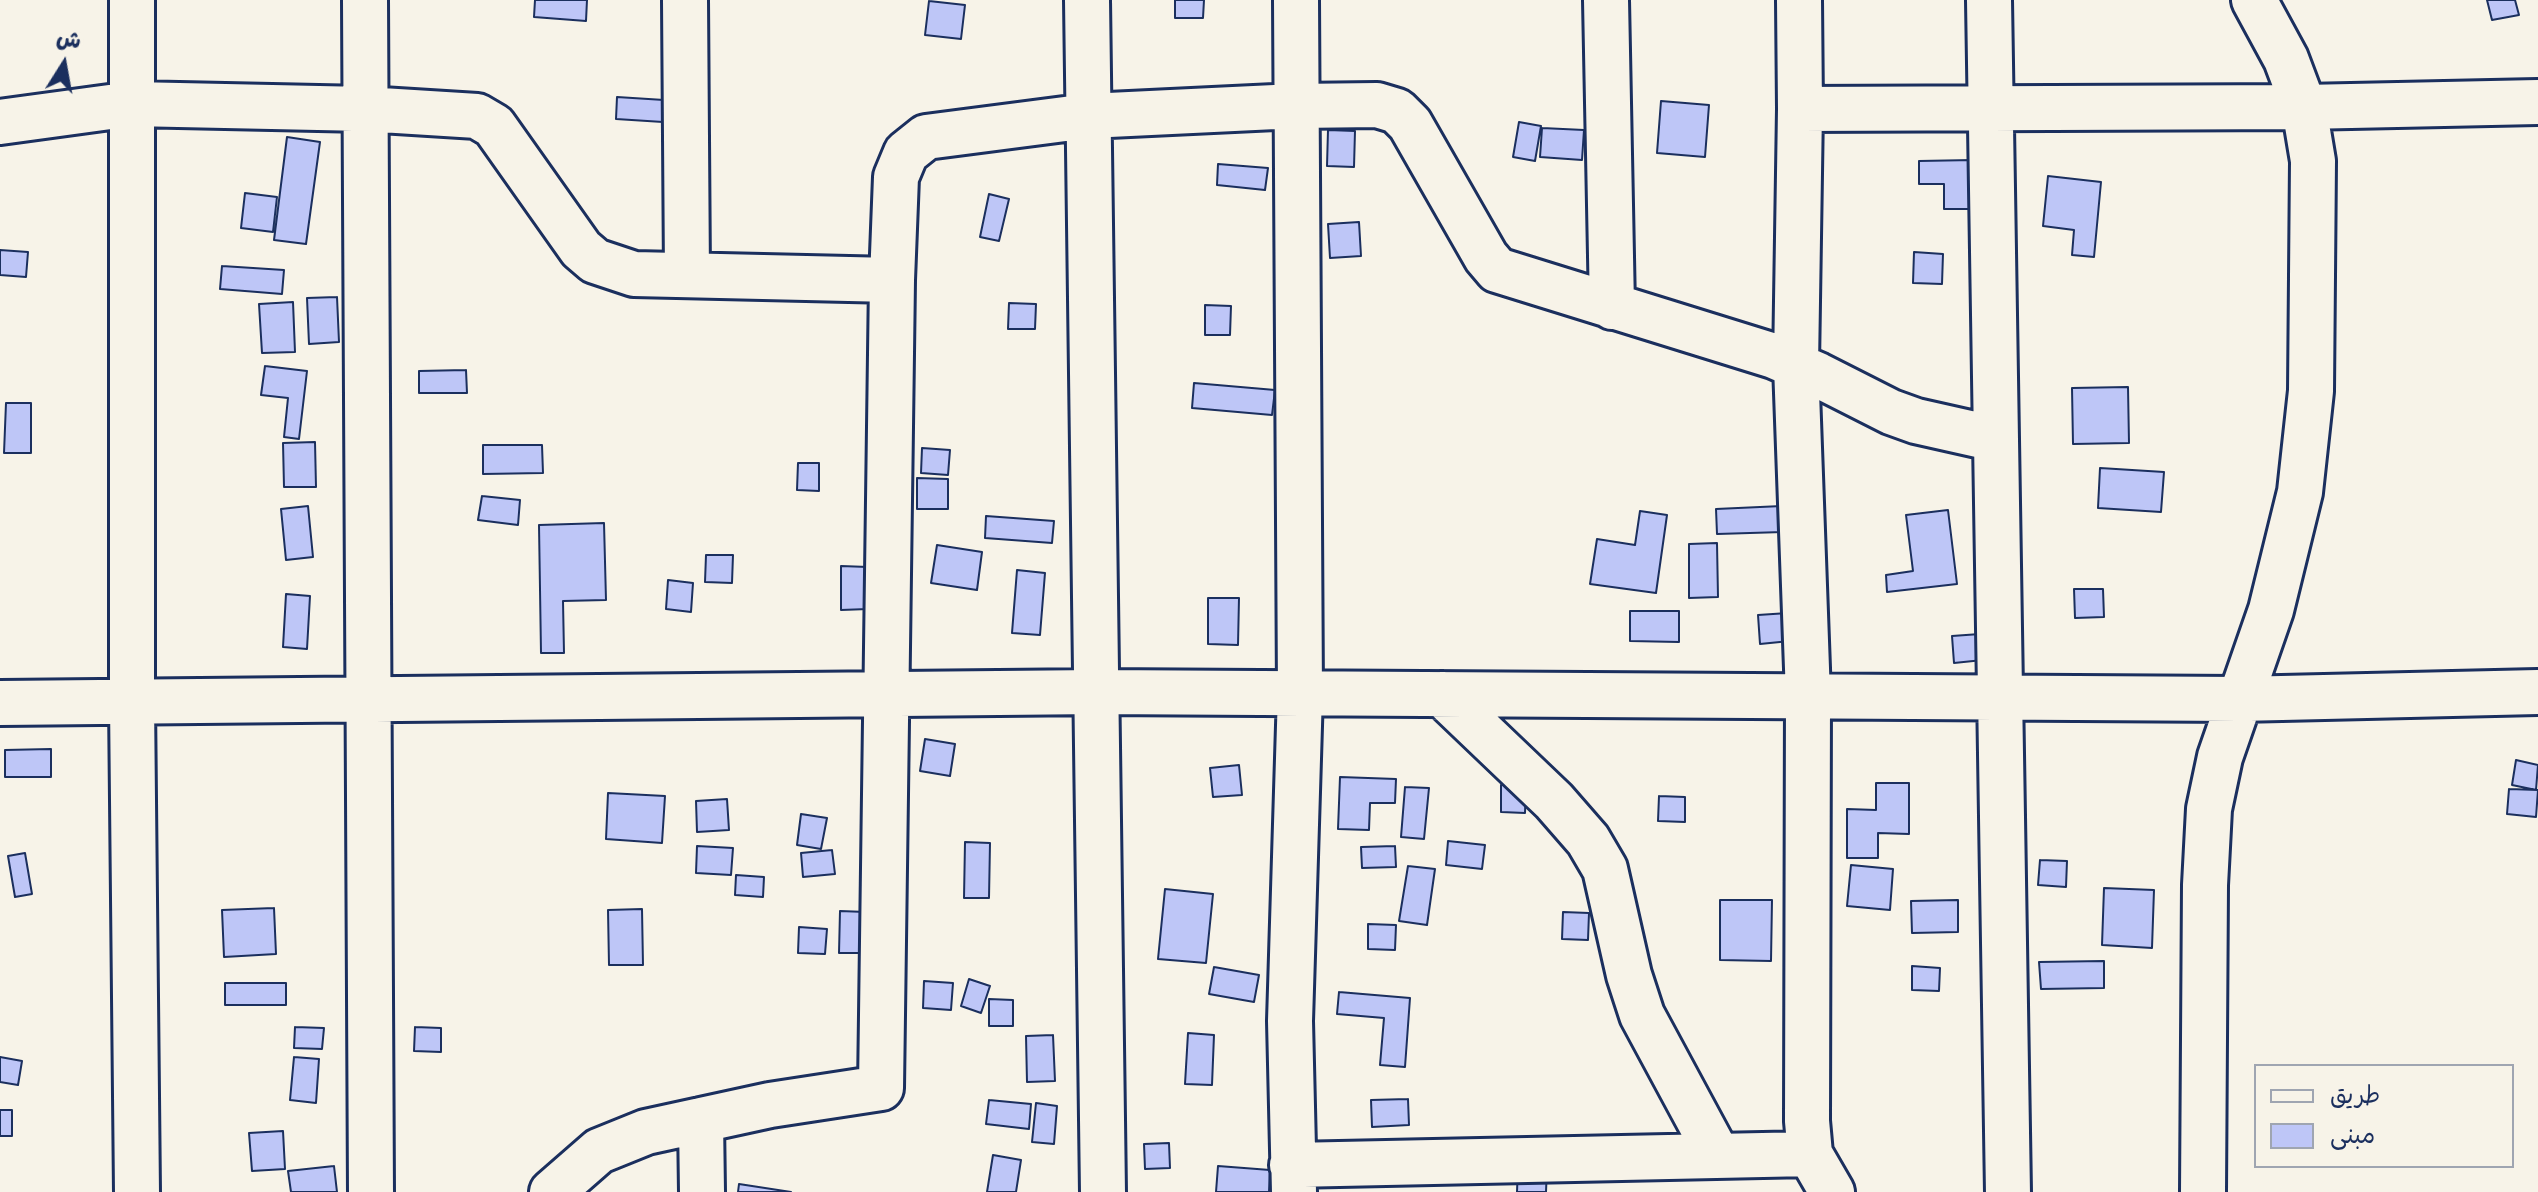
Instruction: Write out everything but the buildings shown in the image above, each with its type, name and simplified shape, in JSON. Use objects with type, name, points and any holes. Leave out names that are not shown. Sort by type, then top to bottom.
[{"type":"street","points":[[132,0],[132,702],[137,1192]]},
{"type":"street","points":[[365,0],[371,1192]]},
{"type":"street","points":[[685,0],[687,275]]},
{"type":"street","points":[[1087,0],[1103,1192]]},
{"type":"street","points":[[1296,0],[1300,693],[1290,1021],[1293,1179],[1617,1175],[1718,1156],[1810,1154]]},
{"type":"street","points":[[1606,0],[1612,307]]},
{"type":"street","points":[[1799,0],[1796,365],[1808,696],[1807,1121],[1810,1154],[1832,1192]]},
{"type":"street","points":[[1989,0],[2008,1192]]},
{"type":"street","points":[[2203,1192],[2205,885],[2209,809],[2220,757],[2271,610],[2296,507],[2311,391],[2313,161],[2304,107],[2286,59],[2254,0]]},
{"type":"street","points":[[1800,109],[2304,107],[2538,102]]},
{"type":"street","points":[[0,122],[132,104],[365,109],[477,116],[494,126],[581,249],[595,261],[634,274],[892,280]]},
{"type":"street","points":[[552,1192],[599,1151],[646,1132],[770,1105],[881,1088],[896,177],[906,153],[926,137],[1088,116],[1377,105],[1397,111],[1410,124],[1486,257],[1497,270],[1796,365],[1891,412],[1941,428],[1996,439]]},
{"type":"street","points":[[0,703],[1098,692],[2239,699],[2538,692]]},
{"type":"street","points":[[1442,694],[1554,801],[1588,840],[1605,869],[1629,975],[1642,1015],[1718,1156]]},
{"type":"street","points":[[701,1120],[702,1192]]}]
